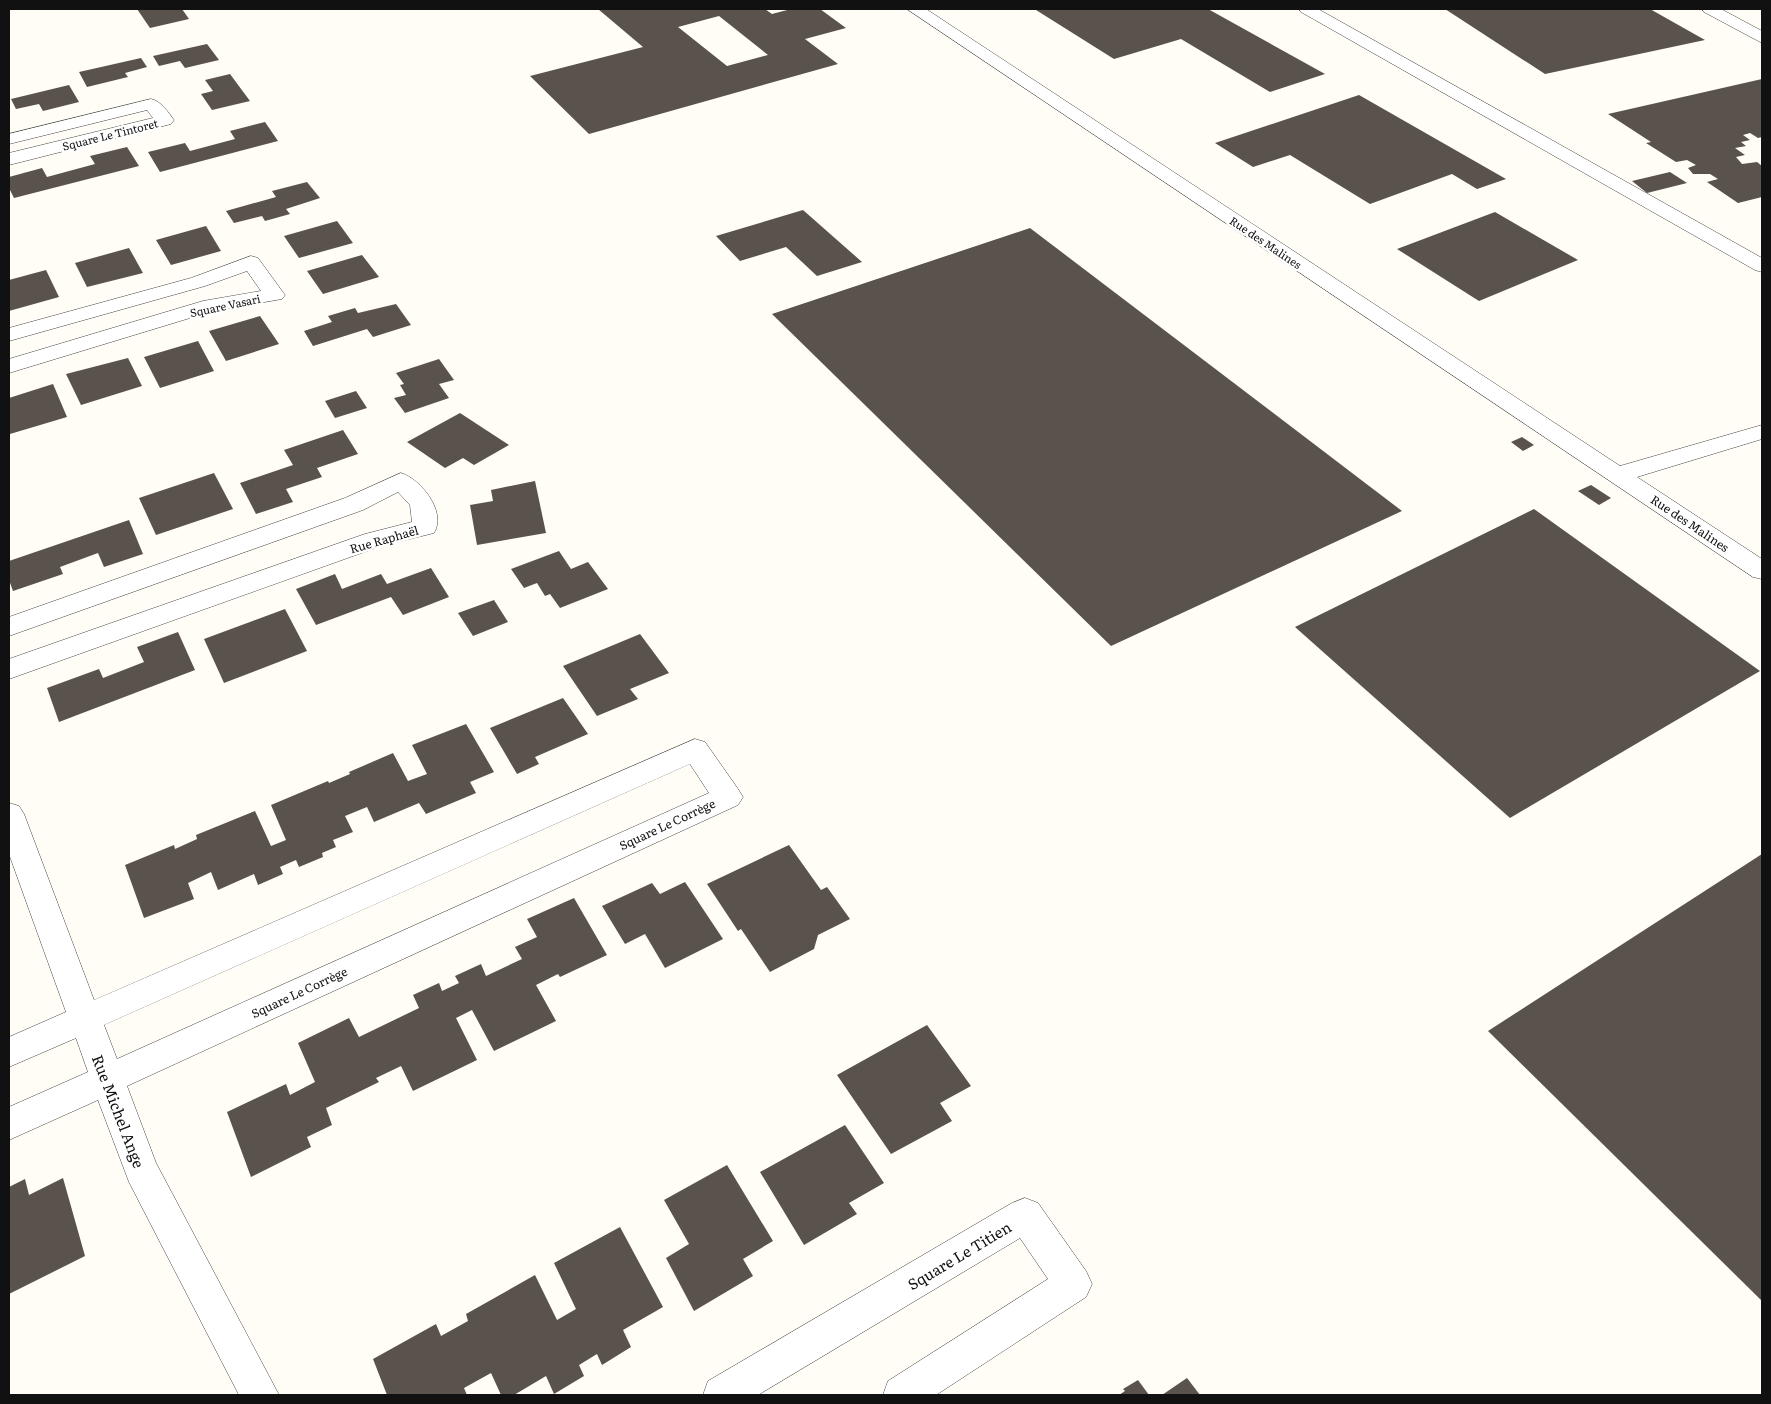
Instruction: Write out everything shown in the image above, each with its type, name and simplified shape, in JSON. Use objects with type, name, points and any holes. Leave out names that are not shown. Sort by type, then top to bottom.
[{"type":"street","name":"Rue des Malines","points":[[915,9],[1762,571]]},
{"type":"street","points":[[1307,9],[1762,266]]},
{"type":"street","points":[[1710,9],[1762,38]]},
{"type":"street","name":"Square Le Tintoret","points":[[9,139],[151,104],[165,120],[9,159]]},
{"type":"street","name":"Square Vasari","points":[[9,335],[198,282],[251,262],[275,295],[210,305],[9,366]]},
{"type":"street","points":[[1618,474],[1762,432]]},
{"type":"street","name":"Rue Raphaël","points":[[9,627],[354,504],[401,481],[422,503],[425,528],[374,540],[9,669]]},
{"type":"street","name":"Square Le Corrège","points":[[9,1052],[695,750],[728,796],[9,1124]]},
{"type":"street","name":"Rue Michel Ange","points":[[9,814],[141,1170],[260,1395]]},
{"type":"street","name":"Square Le Titien","points":[[722,1395],[1025,1216],[1073,1284],[902,1395]]},
{"type":"building","points":[[137,9],[182,9],[189,19],[150,28]]},
{"type":"building","points":[[598,9],[765,9],[772,14],[791,9],[820,9],[846,28],[805,39],[838,64],[589,134],[530,76],[643,47]],"holes":[[[719,16],[768,55],[727,66],[678,27]]]},
{"type":"building","points":[[1208,9],[1325,74],[1270,92],[1181,39],[1114,59],[1036,10]]},
{"type":"building","points":[[1445,9],[1650,9],[1705,40],[1545,74]]},
{"type":"building","points":[[207,44],[219,60],[185,68],[180,61],[159,66],[153,56]]},
{"type":"building","points":[[141,58],[147,67],[125,73],[128,77],[87,87],[79,72]]},
{"type":"building","points":[[230,74],[250,101],[212,110],[201,94],[213,91],[205,80]]},
{"type":"building","points":[[1762,79],[1762,137],[1758,138],[1750,133],[1743,135],[1750,140],[1741,142],[1746,146],[1735,148],[1745,155],[1736,157],[1742,164],[1757,162],[1762,166],[1762,197],[1738,203],[1707,182],[1718,179],[1710,174],[1693,174],[1688,168],[1696,165],[1687,160],[1676,162],[1646,143],[1651,142],[1608,114]]},
{"type":"building","points":[[69,85],[79,102],[43,111],[39,104],[16,109],[11,99]]},
{"type":"building","points":[[1359,95],[1506,179],[1477,189],[1452,174],[1370,204],[1290,155],[1253,167],[1215,143]]},
{"type":"building","points":[[265,122],[278,141],[160,172],[148,152],[185,143],[190,151],[235,139],[230,131]]},
{"type":"building","points":[[127,147],[139,166],[14,198],[9,188],[9,177],[42,168],[47,177],[95,164],[90,156]]},
{"type":"building","points":[[1670,172],[1687,183],[1647,193],[1632,181]]},
{"type":"building","points":[[307,182],[320,198],[286,209],[290,214],[265,221],[262,216],[234,223],[226,211],[276,197],[272,191]]},
{"type":"building","points":[[803,210],[862,262],[817,276],[786,247],[740,261],[716,236]]},
{"type":"building","points":[[1495,212],[1578,260],[1479,301],[1397,249]]},
{"type":"building","points":[[337,221],[353,243],[299,258],[284,236]]},
{"type":"building","points":[[206,226],[221,251],[171,265],[156,240]]},
{"type":"building","points":[[1030,228],[1402,511],[1111,646],[772,314]]},
{"type":"building","points":[[129,248],[143,273],[87,287],[75,263]]},
{"type":"building","points":[[362,255],[379,277],[323,294],[307,271]]},
{"type":"building","points":[[46,270],[59,297],[9,311],[9,280]]},
{"type":"building","points":[[396,304],[411,325],[373,337],[367,329],[313,346],[304,331],[332,322],[328,316],[355,308],[358,313]]},
{"type":"building","points":[[260,316],[279,344],[226,361],[209,331]]},
{"type":"building","points":[[198,341],[214,371],[160,388],[144,357]]},
{"type":"building","points":[[128,358],[142,386],[81,405],[66,374]]},
{"type":"building","points":[[439,359],[454,380],[439,384],[449,398],[405,413],[394,398],[406,395],[400,385],[404,384],[396,373]]},
{"type":"building","points":[[53,384],[67,417],[10,434],[9,398]]},
{"type":"building","points":[[356,391],[367,408],[335,418],[325,401]]},
{"type":"building","points":[[460,413],[509,445],[474,465],[463,458],[445,468],[407,442]]},
{"type":"building","points":[[343,430],[358,454],[317,468],[322,477],[286,489],[293,502],[256,514],[240,483],[293,465],[284,450]]},
{"type":"building","points":[[1522,437],[1534,445],[1523,451],[1511,442]]},
{"type":"building","points":[[214,473],[233,509],[156,535],[139,498]]},
{"type":"building","points":[[535,481],[546,533],[477,545],[470,505],[493,501],[491,490]]},
{"type":"building","points":[[1591,485],[1611,498],[1599,505],[1578,491]]},
{"type":"building","points":[[1534,509],[1760,671],[1510,818],[1295,627]]},
{"type":"building","points":[[129,520],[143,554],[104,567],[98,553],[60,567],[63,574],[13,591],[9,580],[9,561]]},
{"type":"building","points":[[559,551],[571,569],[588,562],[608,589],[560,608],[550,594],[545,596],[537,583],[524,588],[511,569]]},
{"type":"building","points":[[431,568],[449,597],[403,615],[391,597],[316,625],[296,589],[335,574],[342,589],[381,574],[387,584]]},
{"type":"building","points":[[494,600],[508,622],[473,636],[458,613]]},
{"type":"building","points":[[285,609],[307,651],[224,683],[204,639]]},
{"type":"building","points":[[178,632],[195,670],[59,722],[47,688],[99,669],[103,678],[144,662],[137,647]]},
{"type":"building","points":[[640,634],[669,673],[630,689],[638,699],[597,716],[563,666]]},
{"type":"building","points":[[563,698],[588,734],[535,757],[539,764],[517,774],[490,728]]},
{"type":"building","points":[[466,724],[494,772],[470,782],[476,793],[426,814],[419,803],[374,822],[367,807],[345,816],[353,832],[333,840],[336,847],[322,853],[323,857],[299,867],[296,860],[280,867],[283,874],[258,885],[254,874],[218,890],[211,872],[188,883],[194,899],[144,918],[125,865],[174,845],[175,849],[197,839],[196,835],[255,811],[271,846],[286,840],[271,805],[328,781],[329,783],[393,753],[408,781],[427,774],[412,745]]},
{"type":"building","points":[[789,845],[821,890],[827,887],[850,919],[818,935],[814,949],[770,972],[741,929],[738,931],[707,884]]},
{"type":"building","points":[[1762,854],[1762,1301],[1488,1031]]},
{"type":"building","points":[[685,882],[723,939],[665,968],[645,934],[625,944],[602,906],[652,883],[660,894]]},
{"type":"building","points":[[574,898],[607,955],[560,977],[558,974],[536,985],[556,1021],[494,1051],[472,1010],[456,1018],[477,1060],[413,1091],[401,1066],[376,1078],[379,1082],[326,1108],[332,1125],[307,1137],[311,1147],[251,1177],[227,1112],[286,1084],[290,1095],[315,1082],[298,1043],[349,1018],[359,1037],[419,1008],[413,995],[439,983],[442,991],[459,983],[455,976],[481,964],[486,976],[522,959],[515,947],[537,937],[527,919]]},
{"type":"building","points":[[927,1025],[971,1086],[940,1103],[952,1121],[891,1154],[837,1075]]},
{"type":"building","points":[[845,1125],[884,1183],[849,1203],[857,1214],[804,1245],[760,1172]]},
{"type":"building","points":[[727,1165],[773,1241],[743,1259],[753,1276],[694,1311],[666,1258],[689,1244],[664,1200]]},
{"type":"building","points":[[63,1178],[85,1256],[9,1294],[9,1187],[25,1179],[29,1195]]},
{"type":"building","points":[[620,1227],[663,1307],[623,1330],[631,1347],[602,1365],[597,1354],[579,1365],[584,1376],[554,1394],[546,1376],[514,1395],[501,1395],[491,1373],[464,1388],[467,1395],[387,1395],[373,1359],[436,1324],[441,1336],[468,1321],[466,1314],[535,1275],[557,1320],[576,1309],[554,1263]]},
{"type":"building","points":[[1187,1378],[1200,1395],[1162,1395]]},
{"type":"building","points":[[1138,1380],[1149,1395],[1119,1395],[1125,1391],[1123,1389]]}]
